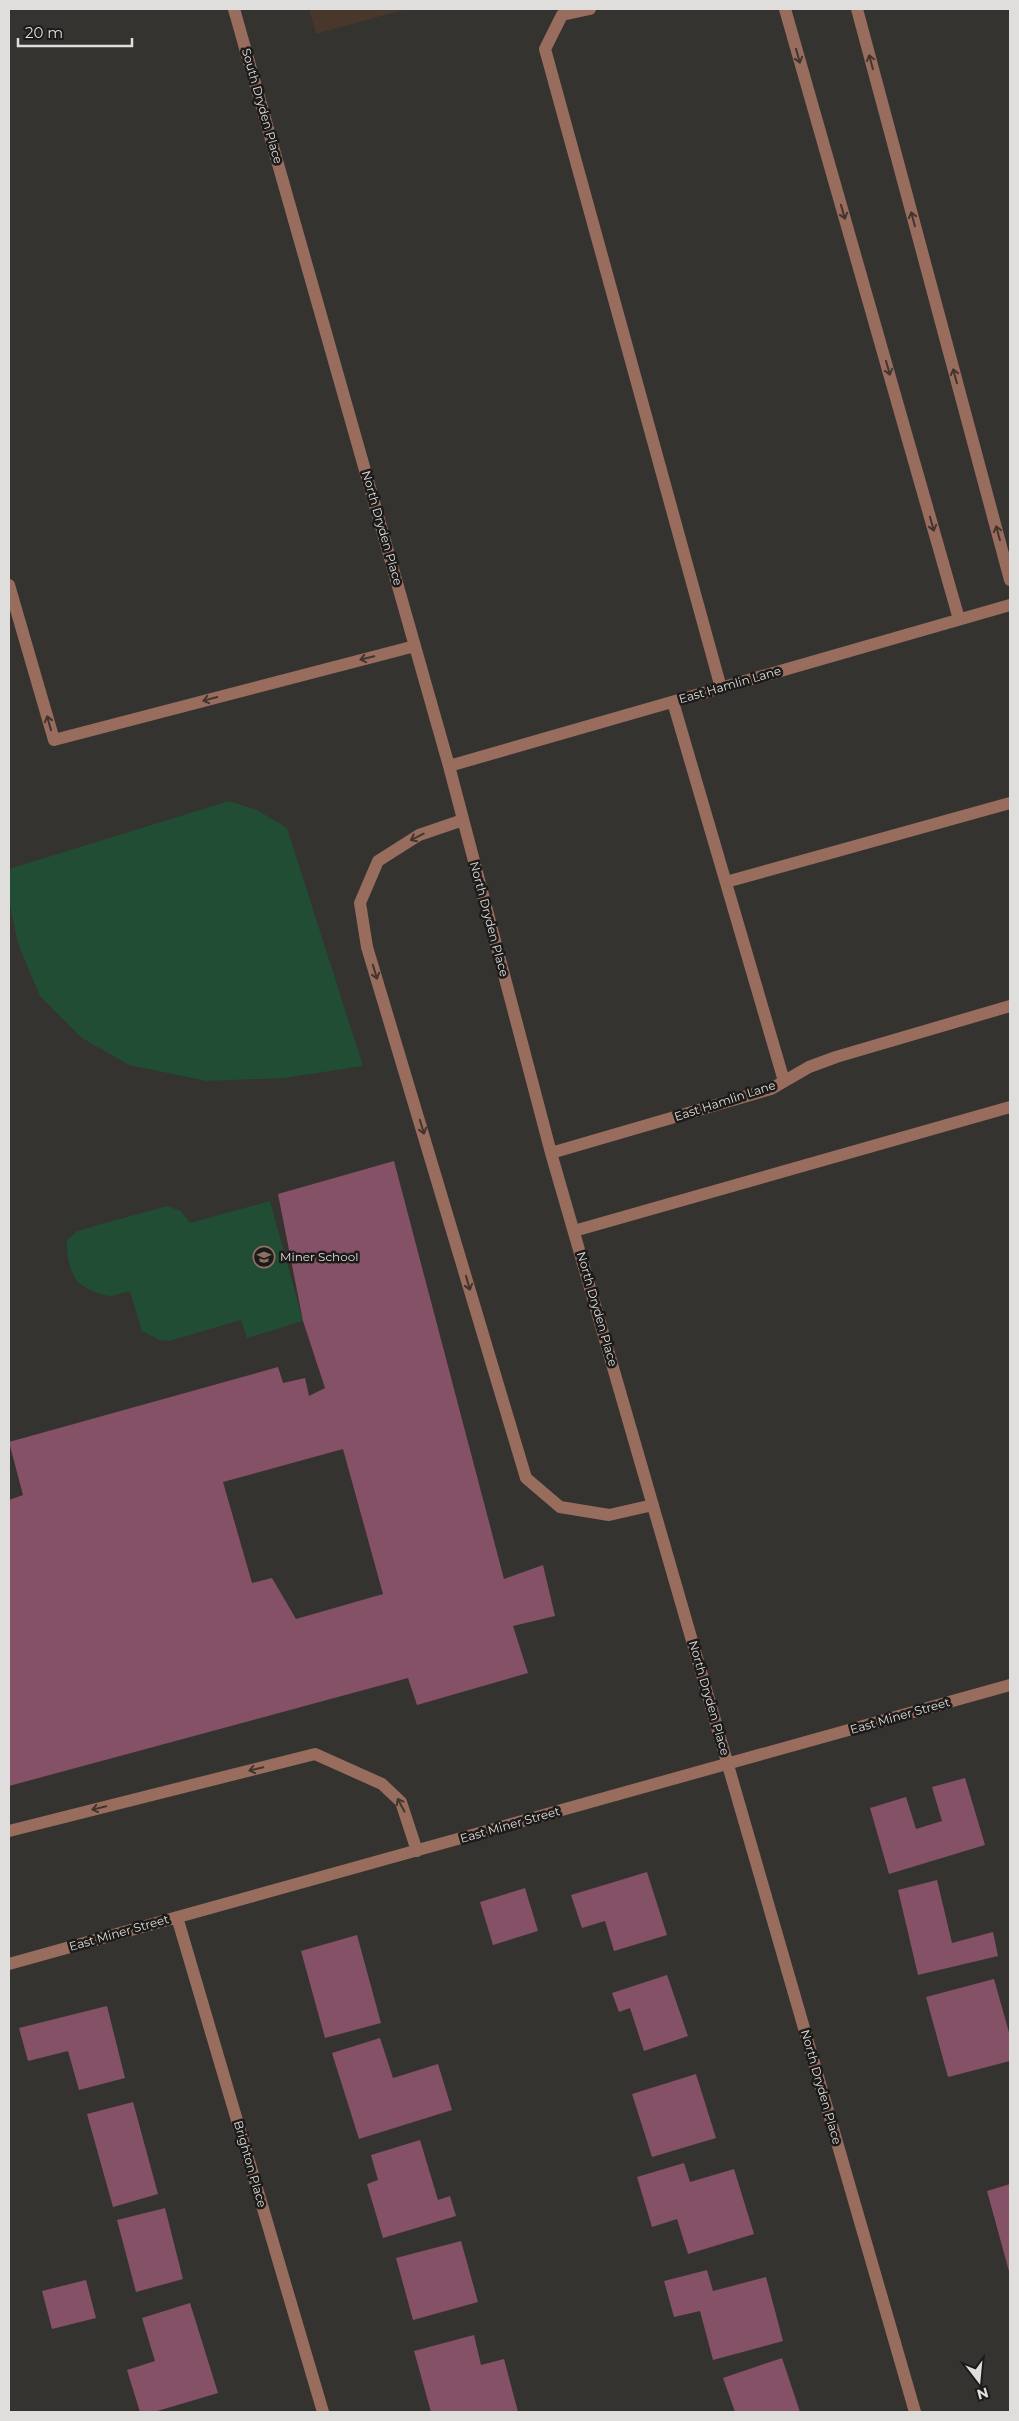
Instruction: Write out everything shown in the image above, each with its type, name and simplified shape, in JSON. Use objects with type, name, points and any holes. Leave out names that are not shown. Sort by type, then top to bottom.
[{"type":"street","name":"South Dryden Place","points":[[234,9],[290,203]]},
{"type":"street","points":[[590,9],[562,15],[545,49],[721,688]]},
{"type":"street","points":[[785,9],[959,619]]},
{"type":"street","points":[[857,9],[1010,580]]},
{"type":"street","name":"North Dryden Place","points":[[290,203],[449,766],[551,1153],[915,2412]]},
{"type":"street","points":[[9,586],[54,740],[415,646]]},
{"type":"street","name":"East Hamlin Lane","points":[[449,766],[1010,605]]},
{"type":"street","points":[[672,702],[784,1081]]},
{"type":"street","points":[[726,882],[1010,803]]},
{"type":"street","points":[[463,820],[419,835],[378,861],[360,903],[367,947],[526,1478],[560,1507],[609,1515],[653,1505]]},
{"type":"street","name":"East Hamlin Lane","points":[[551,1153],[723,1104],[771,1088],[809,1067],[836,1056],[1010,1006]]},
{"type":"street","points":[[574,1231],[1010,1107]]},
{"type":"street","name":"East Miner Street","points":[[9,1964],[1010,1685]]},
{"type":"street","points":[[9,1831],[315,1754],[382,1784],[401,1802],[417,1851]]},
{"type":"street","name":"Brighton Place","points":[[177,1917],[323,2412]]},
{"type":"shaded area","points":[[309,9],[406,9],[316,34]]},
{"type":"green space","points":[[229,801],[257,810],[287,828],[363,1066],[284,1078],[207,1081],[129,1065],[82,1038],[40,996],[18,944],[9,900],[9,869]]},
{"type":"green space","points":[[270,1201],[303,1321],[247,1338],[241,1320],[169,1341],[160,1340],[142,1331],[130,1291],[111,1296],[98,1293],[78,1282],[71,1268],[67,1240],[77,1231],[167,1206],[181,1211],[190,1223]]},
{"type":"building","points":[[394,1161],[504,1579],[543,1565],[555,1616],[513,1626],[528,1673],[417,1705],[408,1678],[9,1786],[9,1500],[23,1495],[9,1442],[278,1367],[283,1383],[305,1378],[309,1396],[325,1388],[303,1321],[278,1194]],"holes":[[[343,1449],[383,1594],[296,1619],[272,1578],[252,1583],[223,1482]]]},
{"type":"building","points":[[965,1778],[985,1845],[889,1874],[870,1808],[906,1797],[916,1829],[942,1821],[932,1787]]},
{"type":"building","points":[[647,1872],[667,1935],[614,1951],[605,1921],[582,1928],[571,1895]]},
{"type":"building","points":[[937,1880],[952,1943],[993,1932],[998,1956],[918,1975],[898,1890]]},
{"type":"building","points":[[525,1888],[538,1931],[493,1945],[480,1902]]},
{"type":"building","points":[[357,1935],[381,2023],[325,2038],[301,1951]]},
{"type":"building","points":[[667,1975],[688,2036],[644,2051],[630,2008],[619,2012],[612,1993]]},
{"type":"building","points":[[994,1979],[1010,2036],[1010,2061],[948,2077],[926,1997]]},
{"type":"building","points":[[107,2006],[125,2078],[79,2090],[68,2051],[28,2061],[19,2028]]},
{"type":"building","points":[[380,2038],[393,2078],[438,2064],[452,2110],[359,2139],[332,2053]]},
{"type":"building","points":[[696,2074],[716,2138],[652,2157],[632,2094]]},
{"type":"building","points":[[133,2102],[158,2194],[113,2207],[87,2114]]},
{"type":"building","points":[[420,2140],[438,2200],[450,2196],[456,2216],[383,2238],[367,2184],[378,2180],[371,2155]]},
{"type":"building","points":[[684,2163],[690,2182],[734,2169],[754,2234],[688,2254],[677,2219],[652,2227],[637,2177]]},
{"type":"building","points":[[1010,2184],[1010,2275],[987,2191]]},
{"type":"building","points":[[165,2208],[183,2279],[136,2292],[117,2220]]},
{"type":"building","points":[[461,2241],[478,2302],[413,2320],[396,2258]]},
{"type":"building","points":[[707,2270],[713,2291],[766,2277],[783,2341],[713,2360],[700,2311],[674,2317],[664,2281]]},
{"type":"building","points":[[86,2280],[96,2318],[52,2329],[42,2291]]},
{"type":"building","points":[[190,2303],[218,2393],[154,2412],[140,2412],[127,2370],[155,2361],[142,2318]]},
{"type":"building","points":[[474,2335],[481,2365],[504,2359],[518,2412],[431,2412],[414,2351]]},
{"type":"building","points":[[782,2358],[800,2412],[735,2412],[723,2378]]},
{"type":"place","name":"Miner School","points":[[264,1257]]}]
